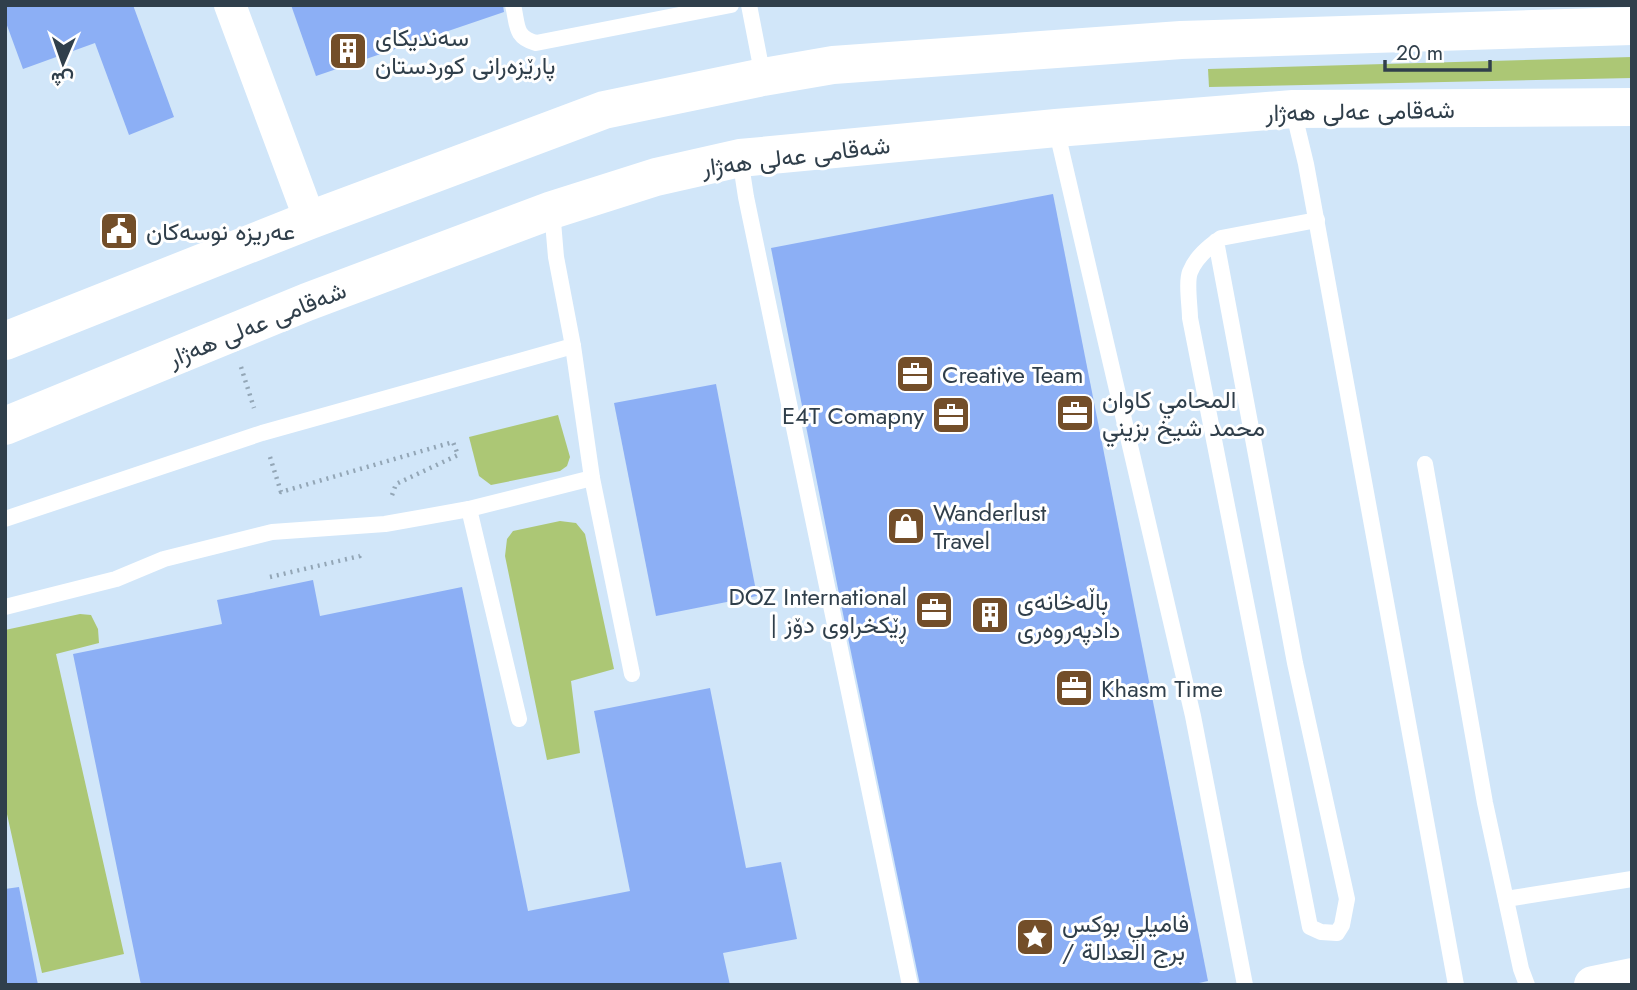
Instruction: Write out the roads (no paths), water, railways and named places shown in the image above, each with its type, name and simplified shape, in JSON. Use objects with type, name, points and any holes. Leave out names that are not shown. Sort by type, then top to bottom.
[{"type":"main road","points":[[5,341],[310,220],[604,110],[763,77],[833,65],[1181,40],[1632,26]]},
{"type":"main road","name":"شەقامی عەلی هەژار","points":[[5,426],[307,302],[552,210],[656,177],[740,158],[1293,109],[1632,107]]},
{"type":"main road","points":[[1593,985],[1632,977]]},
{"type":"street","points":[[230,5],[310,220]]},
{"type":"lane","points":[[513,5],[520,35],[536,43],[731,5]]},
{"type":"lane","points":[[749,5],[763,77]]},
{"type":"lane","points":[[1293,109],[1317,220],[1456,985]]},
{"type":"lane","points":[[1056,128],[1193,716],[1245,985]]},
{"type":"lane","points":[[740,158],[910,985]]},
{"type":"lane","points":[[552,210],[556,257],[573,346],[592,478],[632,674]]},
{"type":"lane","points":[[1216,241],[1295,663],[1347,899],[1342,925],[1337,933],[1321,932],[1310,927],[1190,318],[1189,273],[1203,251],[1216,241],[1221,238],[1317,220]]},
{"type":"lane","points":[[5,519],[262,433],[573,346]]},
{"type":"lane","points":[[1424,464],[1485,803],[1521,970],[1527,985]]},
{"type":"lane","points":[[5,607],[116,579],[164,559],[272,532],[385,524],[469,509],[592,478]]},
{"type":"lane","points":[[469,509],[519,719]]},
{"type":"lane","points":[[1506,898],[1632,878]]},
{"type":"place","name":"سەندیکای پارێزەرانی کوردستان","points":[[348,51]]},
{"type":"place","name":"عەریزە نوسەکان","points":[[119,231]]},
{"type":"place","name":"Creative Team","points":[[915,374]]},
{"type":"place","name":"المحامي كاوان محمد شيخ بزيني","points":[[1075,413]]},
{"type":"place","name":"E4T Comapny","points":[[951,415]]},
{"type":"place","name":"Wanderlust Travel","points":[[906,526]]},
{"type":"place","name":"DOZ International | ڕێکخراوی دۆز","points":[[934,610]]},
{"type":"place","name":"باڵەخانەی دادپەروەری","points":[[990,615]]},
{"type":"place","name":"Khasm Time","points":[[1074,688]]},
{"type":"place","name":"فاميلي بوكس / برج العدالة","points":[[1035,937]]}]
